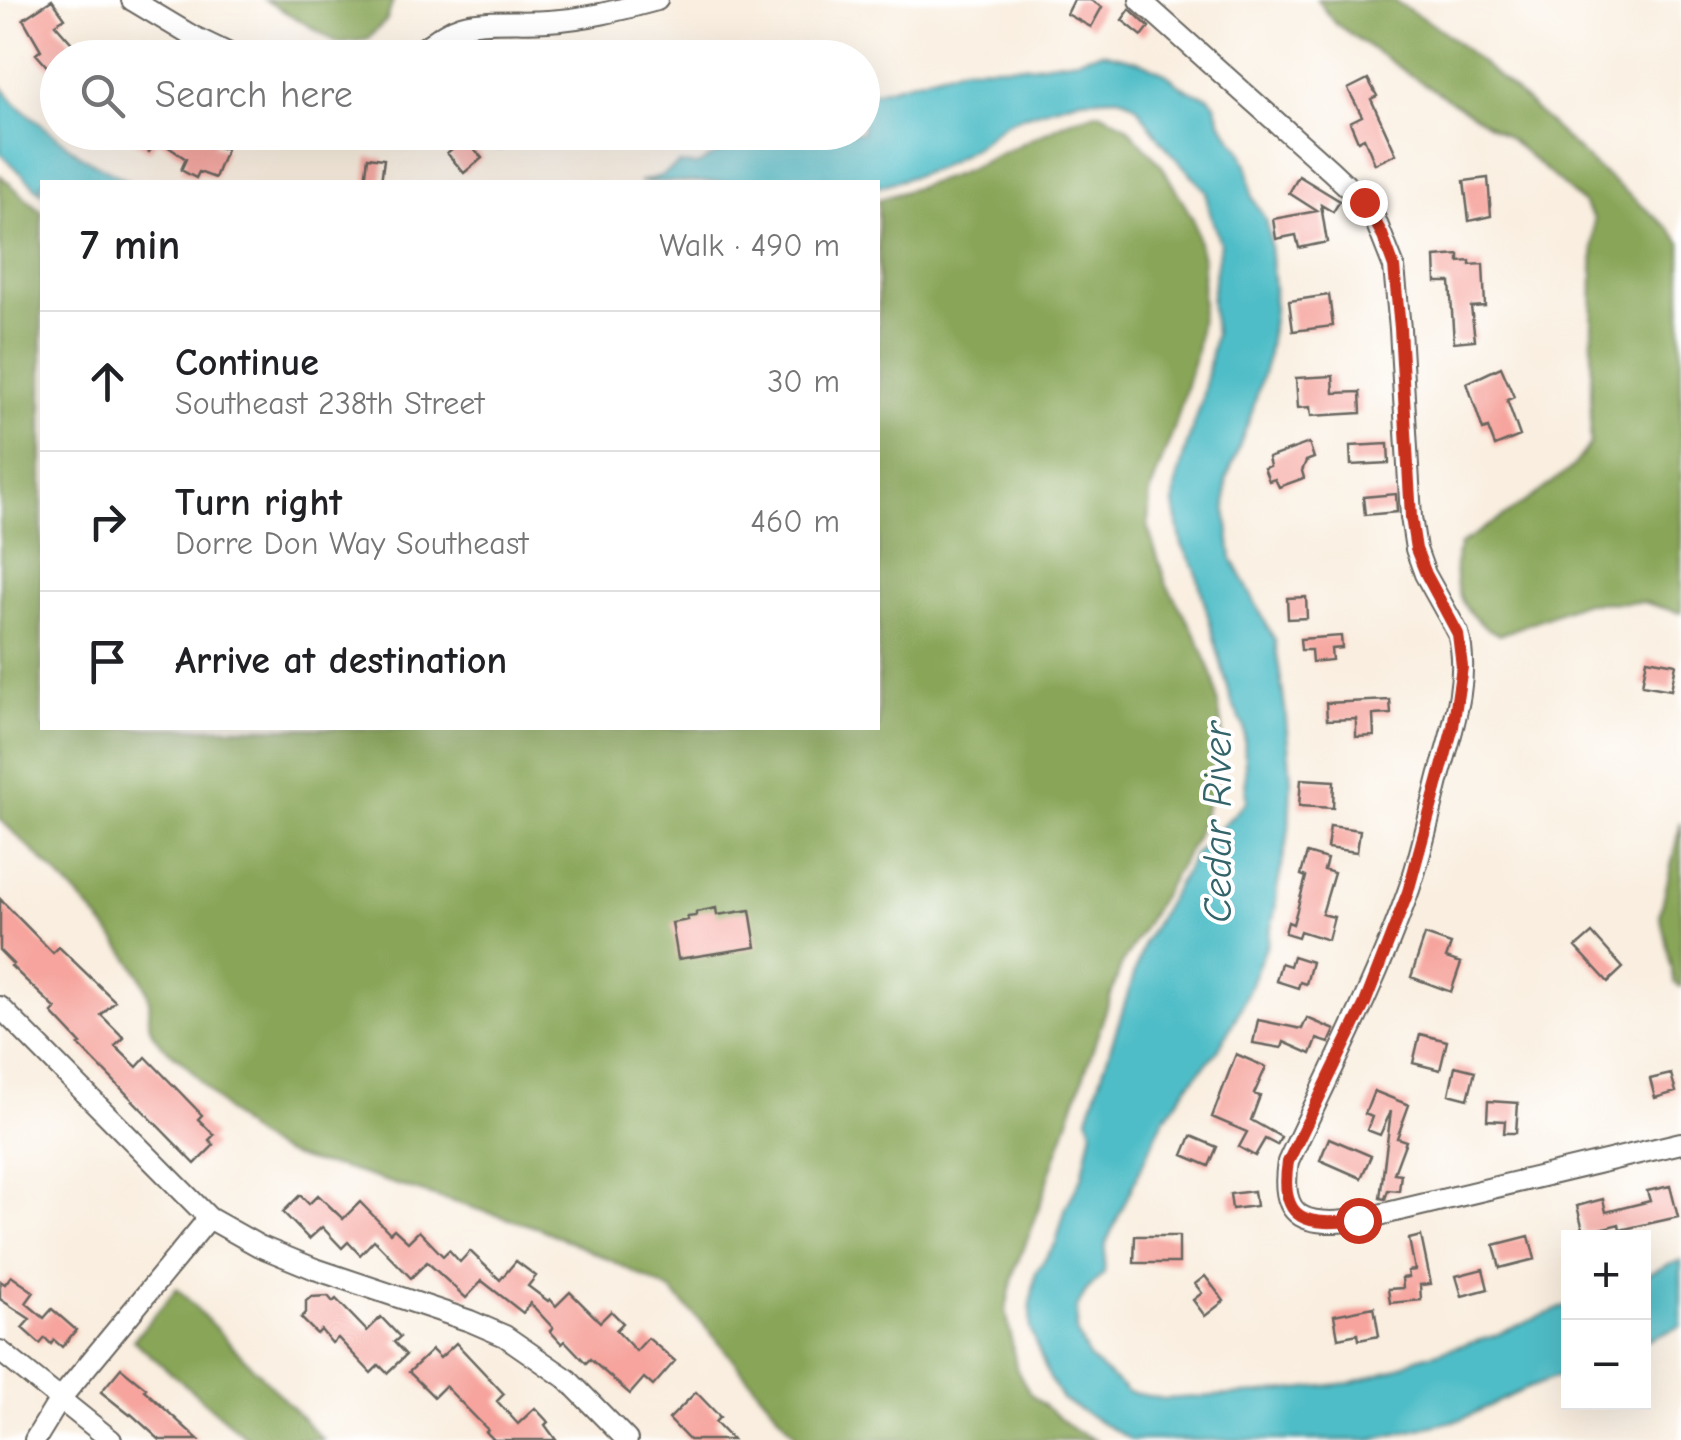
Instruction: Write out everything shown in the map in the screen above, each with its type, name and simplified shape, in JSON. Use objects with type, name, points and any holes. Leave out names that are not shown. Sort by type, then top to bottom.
[{"type":"street","points":[[132,0],[200,40]]},
{"type":"street","points":[[435,40],[463,25],[596,16],[656,0]]},
{"type":"street","points":[[1140,0],[1330,170],[1364,202],[1375,220],[1394,267],[1416,549],[1460,642],[1462,667],[1453,727],[1408,892],[1365,1003],[1288,1162],[1284,1185],[1289,1202],[1313,1222],[1358,1220],[1681,1143]]},
{"type":"street","points":[[0,1007],[208,1218],[301,1264],[505,1336],[567,1379],[626,1440]]},
{"type":"street","points":[[35,1440],[60,1399],[208,1218]]},
{"type":"street","points":[[0,1351],[111,1440]]},
{"type":"green space","points":[[265,0],[393,0],[387,20],[366,40],[333,40]]},
{"type":"green space","points":[[1317,0],[1393,0],[1442,30],[1670,229],[1681,243],[1681,613],[1643,602],[1582,603],[1500,635],[1475,619],[1460,598],[1456,573],[1460,544],[1572,468],[1590,444],[1594,218],[1583,203],[1509,138],[1336,24]]},
{"type":"green space","points":[[1100,112],[1125,125],[1162,166],[1193,219],[1203,259],[1196,353],[1150,493],[1148,528],[1166,583],[1197,637],[1214,679],[1222,730],[1222,759],[1196,838],[1121,966],[1015,1268],[1006,1309],[1016,1367],[1030,1394],[1075,1431],[1097,1440],[800,1440],[671,1291],[539,1228],[339,1167],[290,1156],[253,1135],[156,1038],[150,1026],[146,989],[126,954],[82,901],[0,819],[0,175],[40,210],[40,730],[880,730],[880,199],[958,174],[1073,119]]},
{"type":"green space","points":[[1681,822],[1681,987],[1675,983],[1660,914]]},
{"type":"green space","points":[[177,1288],[323,1440],[249,1440],[133,1340]]},
{"type":"water","name":"Cedar River","points":[[1102,52],[1163,72],[1187,90],[1209,97],[1248,167],[1252,197],[1269,235],[1274,312],[1267,360],[1226,481],[1226,509],[1232,558],[1275,641],[1291,781],[1289,830],[1267,944],[1240,1010],[1218,1050],[1166,1114],[1106,1243],[1104,1273],[1086,1291],[1077,1308],[1077,1333],[1089,1358],[1128,1392],[1164,1399],[1350,1383],[1491,1337],[1561,1308],[1561,1376],[1462,1419],[1371,1440],[1131,1440],[1062,1399],[1030,1329],[1036,1272],[1056,1243],[1066,1207],[1082,1177],[1092,1129],[1088,1117],[1145,941],[1195,854],[1246,802],[1244,727],[1232,703],[1195,568],[1182,545],[1174,505],[1215,334],[1211,301],[1220,243],[1206,191],[1161,141],[1137,107],[1117,97],[1081,99],[1023,116],[1004,124],[974,148],[936,169],[880,186],[880,180],[646,180],[679,164],[697,165],[723,150],[880,150],[880,90],[964,67],[1035,65]]},
{"type":"water","points":[[0,85],[40,123],[40,150],[74,150],[126,180],[40,180],[40,191],[0,153]]},
{"type":"water","points":[[1681,1260],[1681,1326],[1651,1339],[1651,1320],[1651,1272]]},
{"type":"building","points":[[52,0],[65,18],[55,24],[69,40],[40,40],[40,48],[23,19]]},
{"type":"building","points":[[1074,0],[1090,0],[1102,7],[1091,27],[1067,14]]},
{"type":"building","points":[[1130,9],[1149,27],[1142,36],[1122,20]]},
{"type":"building","points":[[1368,79],[1377,96],[1371,99],[1396,154],[1375,164],[1364,138],[1358,141],[1350,122],[1362,116],[1348,89]]},
{"type":"building","points":[[173,150],[226,150],[215,178],[199,172],[196,178],[181,170],[186,159]]},
{"type":"building","points":[[475,150],[482,158],[464,173],[447,153]]},
{"type":"building","points":[[368,157],[384,159],[381,180],[365,180]]},
{"type":"building","points":[[1299,176],[1340,201],[1333,212],[1321,205],[1327,242],[1299,248],[1296,235],[1276,239],[1273,219],[1317,211],[1289,193]]},
{"type":"building","points":[[1488,178],[1491,216],[1469,221],[1464,181]]},
{"type":"building","points":[[1459,255],[1459,262],[1483,264],[1485,306],[1471,307],[1475,340],[1454,342],[1450,282],[1436,282],[1435,257]]},
{"type":"building","points":[[1329,295],[1333,326],[1293,331],[1289,301]]},
{"type":"building","points":[[1501,367],[1514,397],[1507,400],[1520,436],[1495,446],[1488,428],[1483,430],[1467,383]]},
{"type":"building","points":[[1333,376],[1334,393],[1360,392],[1361,413],[1311,416],[1310,407],[1298,408],[1296,378]]},
{"type":"building","points":[[1309,443],[1314,458],[1306,461],[1304,478],[1279,487],[1275,479],[1269,481],[1264,468],[1270,466],[1268,458]]},
{"type":"building","points":[[1388,444],[1389,463],[1351,465],[1350,446]]},
{"type":"building","points":[[1396,494],[1397,512],[1365,515],[1363,497]]},
{"type":"building","points":[[1306,597],[1307,618],[1288,619],[1287,598]]},
{"type":"building","points":[[1341,636],[1342,648],[1331,649],[1332,660],[1312,662],[1311,650],[1301,650],[1300,639]]},
{"type":"building","points":[[1647,659],[1676,664],[1671,690],[1642,685]]},
{"type":"building","points":[[1390,700],[1391,714],[1373,715],[1374,736],[1356,737],[1356,719],[1327,720],[1326,703]]},
{"type":"building","points":[[1301,779],[1334,781],[1333,808],[1299,806]]},
{"type":"building","points":[[1330,826],[1360,830],[1357,852],[1327,848]]},
{"type":"building","points":[[1307,853],[1327,859],[1324,870],[1334,873],[1322,914],[1334,917],[1328,940],[1300,931],[1298,937],[1285,933],[1288,922],[1293,924],[1306,877],[1301,875]]},
{"type":"building","points":[[0,899],[53,953],[59,947],[115,1001],[101,1015],[124,1038],[115,1046],[137,1067],[146,1057],[202,1115],[198,1119],[214,1135],[209,1140],[214,1145],[195,1164],[79,1045],[52,1013],[56,1009],[11,966],[0,951]]},
{"type":"building","points":[[716,908],[717,915],[750,910],[756,947],[678,959],[672,923]]},
{"type":"building","points":[[1592,933],[1623,968],[1608,982],[1576,947]]},
{"type":"building","points":[[1425,935],[1451,944],[1446,958],[1461,963],[1451,992],[1411,977]]},
{"type":"building","points":[[1293,956],[1312,962],[1306,984],[1300,982],[1298,988],[1276,981],[1281,963],[1290,966]]},
{"type":"building","points":[[1307,1018],[1335,1030],[1329,1043],[1317,1039],[1311,1054],[1284,1042],[1282,1048],[1253,1043],[1258,1020],[1302,1029]]},
{"type":"building","points":[[1420,1034],[1447,1041],[1440,1070],[1413,1063]]},
{"type":"building","points":[[1236,1054],[1266,1067],[1254,1094],[1260,1096],[1251,1120],[1281,1137],[1277,1145],[1265,1139],[1255,1156],[1239,1147],[1247,1132],[1212,1117]]},
{"type":"building","points":[[1455,1066],[1475,1071],[1468,1099],[1449,1094]]},
{"type":"building","points":[[1671,1074],[1676,1092],[1655,1098],[1650,1079]]},
{"type":"building","points":[[1374,1091],[1409,1105],[1397,1138],[1406,1141],[1394,1173],[1401,1174],[1399,1191],[1388,1190],[1385,1199],[1380,1198],[1391,1111],[1380,1135],[1367,1130],[1372,1117],[1365,1114]]},
{"type":"building","points":[[1488,1101],[1518,1103],[1516,1133],[1504,1133],[1505,1121],[1487,1120]]},
{"type":"building","points":[[1191,1136],[1217,1147],[1209,1166],[1183,1155]]},
{"type":"building","points":[[1329,1138],[1371,1156],[1361,1178],[1320,1160]]},
{"type":"building","points":[[1670,1186],[1678,1217],[1620,1230],[1619,1224],[1583,1230],[1577,1206],[1603,1199],[1606,1212],[1650,1201],[1647,1191]]},
{"type":"building","points":[[1254,1191],[1256,1206],[1232,1209],[1230,1194]]},
{"type":"building","points":[[300,1195],[309,1204],[318,1195],[343,1219],[360,1202],[390,1233],[394,1229],[408,1242],[419,1231],[443,1256],[449,1250],[460,1262],[470,1251],[500,1280],[516,1261],[536,1276],[528,1286],[548,1301],[556,1306],[570,1292],[600,1322],[611,1311],[623,1323],[616,1330],[636,1351],[648,1338],[675,1361],[653,1386],[644,1378],[630,1394],[590,1359],[586,1363],[565,1341],[562,1344],[530,1303],[523,1313],[482,1281],[466,1298],[427,1262],[411,1278],[374,1240],[360,1255],[348,1242],[342,1248],[322,1227],[309,1239],[283,1212]]},
{"type":"building","points":[[1135,1236],[1179,1236],[1179,1263],[1134,1263]]},
{"type":"building","points":[[1421,1236],[1431,1284],[1420,1285],[1421,1300],[1390,1303],[1388,1289],[1403,1288],[1402,1278],[1415,1270],[1409,1239]]},
{"type":"building","points":[[1529,1236],[1535,1259],[1500,1268],[1494,1245]]},
{"type":"building","points":[[1483,1269],[1488,1289],[1462,1296],[1456,1276]]},
{"type":"building","points":[[11,1276],[34,1292],[26,1303],[44,1318],[52,1309],[76,1330],[62,1347],[45,1338],[40,1344],[22,1328],[30,1319],[0,1299],[0,1281],[5,1284]]},
{"type":"building","points":[[1205,1276],[1224,1301],[1205,1316],[1193,1300],[1202,1293],[1195,1284]]},
{"type":"building","points":[[328,1296],[333,1302],[336,1299],[367,1331],[381,1317],[400,1337],[394,1342],[406,1355],[387,1373],[379,1365],[371,1373],[338,1338],[332,1343],[321,1330],[317,1334],[301,1318],[306,1313],[306,1301]]},
{"type":"building","points":[[1374,1307],[1379,1336],[1359,1340],[1358,1334],[1338,1338],[1334,1315]]},
{"type":"building","points":[[456,1343],[504,1394],[497,1401],[518,1424],[535,1408],[548,1422],[545,1425],[556,1440],[494,1440],[445,1386],[434,1397],[409,1372],[432,1350],[440,1358]]},
{"type":"building","points":[[121,1368],[199,1440],[160,1440],[101,1392]]},
{"type":"building","points":[[696,1392],[720,1417],[715,1422],[732,1440],[689,1440],[669,1419]]},
{"type":"route","points":[[1358,1220],[1326,1224],[1300,1215],[1289,1202],[1284,1185],[1288,1162],[1365,1003],[1408,892],[1453,727],[1462,667],[1458,634],[1416,549],[1394,267],[1364,202]]}]
